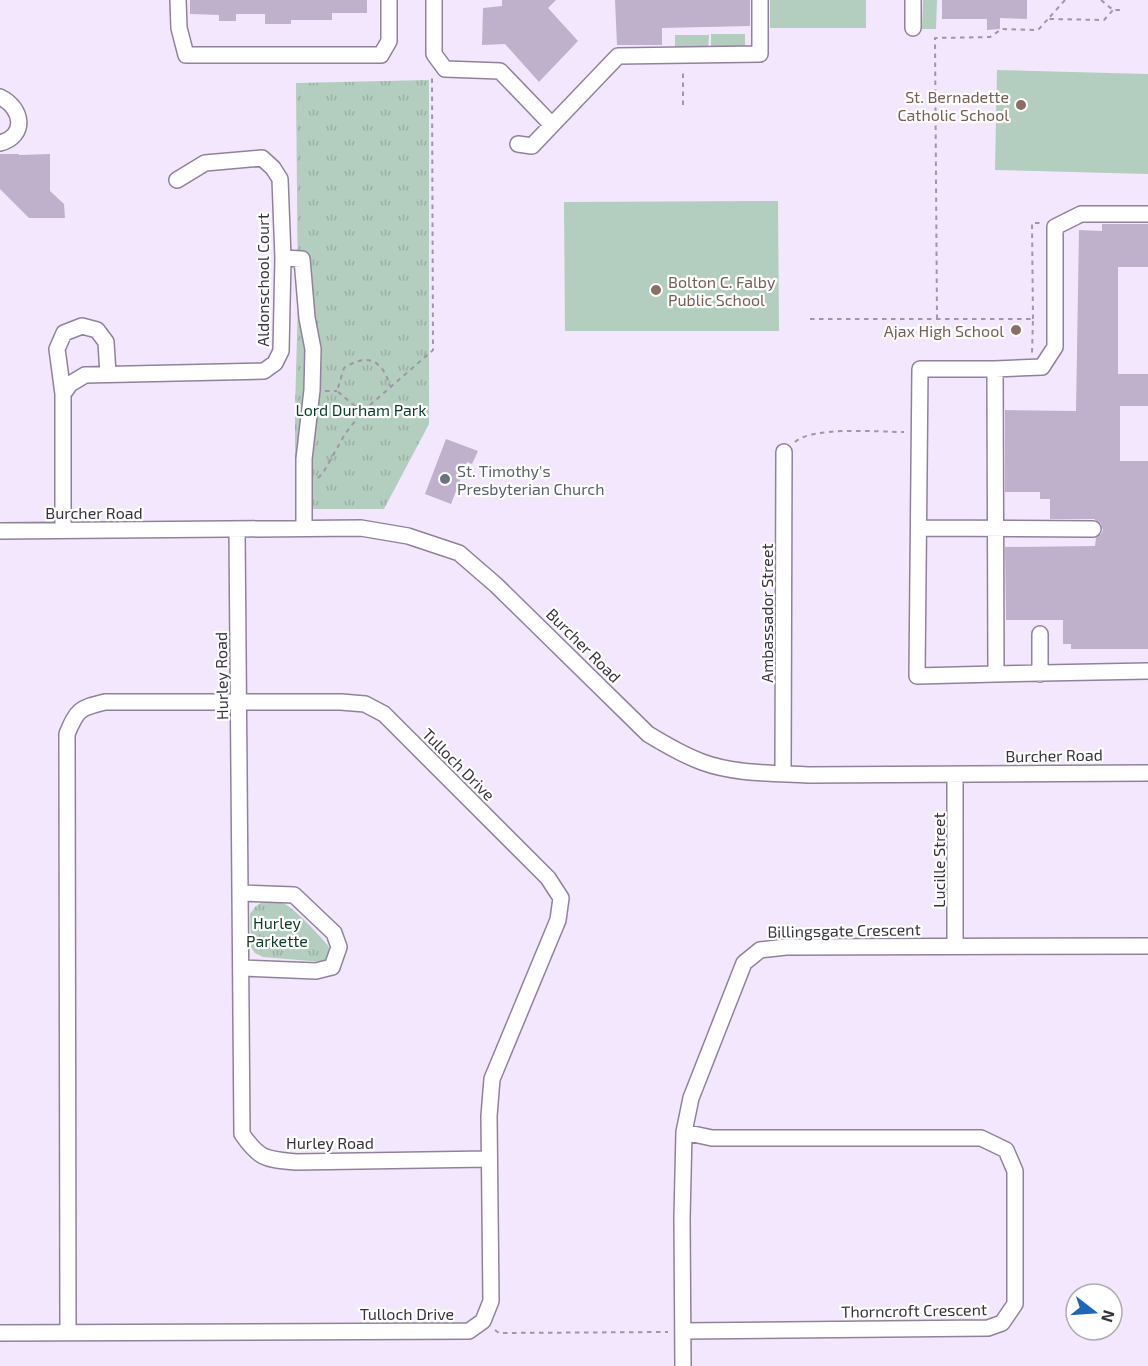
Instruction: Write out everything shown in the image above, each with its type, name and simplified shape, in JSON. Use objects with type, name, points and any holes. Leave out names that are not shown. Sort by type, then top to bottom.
[{"type":"street","points":[[178,0],[179,28],[186,55],[381,55],[388,40],[390,0]]},
{"type":"street","points":[[447,0],[434,7],[434,54],[445,69],[500,71],[552,125]]},
{"type":"street","points":[[518,144],[532,146],[618,56],[760,54],[760,0]]},
{"type":"street","points":[[913,0],[913,28]]},
{"type":"street","points":[[0,96],[11,102],[18,112],[19,125],[13,136],[0,143]]},
{"type":"street","name":"Aldonschool Court","points":[[63,394],[70,384],[85,375],[264,371],[275,363],[281,351],[280,179],[273,168],[262,158],[205,163],[177,180]]},
{"type":"street","points":[[1148,214],[1081,214],[1055,226],[1055,347],[1042,367],[920,369],[917,676],[1148,671]]},
{"type":"street","points":[[282,258],[302,259],[307,318],[313,349],[304,482],[304,528]]},
{"type":"street","points":[[63,530],[63,394],[57,349],[64,333],[82,326],[97,330],[106,342],[108,374]]},
{"type":"street","points":[[995,369],[996,674]]},
{"type":"street","name":"Ambassador Street","points":[[783,774],[784,452]]},
{"type":"street","name":"Burcher Road","points":[[0,531],[361,528],[408,536],[459,553],[496,585],[648,734],[676,751],[704,763],[754,772],[783,774],[1148,773]]},
{"type":"street","points":[[919,528],[1093,529]]},
{"type":"street","name":"Hurley Road","points":[[237,530],[242,1134],[253,1149],[267,1159],[296,1162],[488,1159]]},
{"type":"street","points":[[1040,634],[1040,674]]},
{"type":"street","name":"Tulloch Drive","points":[[0,1333],[469,1331],[483,1321],[490,1301],[488,1159],[492,1079],[558,920],[561,898],[548,878],[384,714],[365,704],[349,702],[105,702],[91,705],[75,714],[67,734],[68,1332]]},
{"type":"street","name":"Lucille Street","points":[[955,775],[955,946]]},
{"type":"street","points":[[240,893],[294,895],[334,933],[339,947],[332,967],[316,971],[241,968]]},
{"type":"street","name":"Billingsgate Crescent","points":[[683,1366],[684,1132],[691,1098],[744,963],[760,950],[786,947],[1148,946]]},
{"type":"street","name":"Thorncroft Crescent","points":[[683,1331],[981,1329],[1002,1323],[1015,1304],[1015,1171],[1006,1150],[981,1138],[712,1138],[684,1132]]},
{"type":"path","points":[[937,319],[935,38],[990,38],[1002,29],[1038,30],[1065,0]]},
{"type":"path","points":[[1101,0],[1113,10]]},
{"type":"path","points":[[1048,19],[1104,20],[1113,10],[1120,9]]},
{"type":"path","points":[[683,105],[684,55]]},
{"type":"path","points":[[304,482],[313,482],[324,473],[345,434],[362,412],[433,350],[432,77],[445,69]]},
{"type":"path","points":[[1032,358],[1032,223],[1055,226]]},
{"type":"path","points":[[810,319],[1033,319]]},
{"type":"path","points":[[362,412],[338,391],[344,368],[355,361],[366,358],[380,365],[391,387]]},
{"type":"path","points":[[784,452],[801,437],[819,432],[919,432]]},
{"type":"path","points":[[483,1321],[499,1333],[683,1331]]},
{"type":"green space","points":[[770,0],[866,0],[866,28],[770,28]]},
{"type":"green space","points":[[923,0],[937,0],[936,29],[922,29]]},
{"type":"green space","points":[[711,34],[745,34],[745,50],[711,50]]},
{"type":"green space","points":[[675,35],[709,35],[708,50],[675,50]]},
{"type":"green space","points":[[997,70],[1148,74],[1148,174],[995,170]]},
{"type":"green space","name":"Lord Durham Park","points":[[429,80],[429,424],[384,509],[295,509],[298,302],[296,83]]},
{"type":"green space","points":[[778,201],[779,331],[565,331],[564,202]]},
{"type":"green space","name":"Hurley Parkette","points":[[262,902],[287,905],[307,922],[329,947],[328,956],[323,962],[263,957],[255,953],[251,947],[250,914]]},
{"type":"building","points":[[190,0],[367,0],[367,13],[332,13],[332,20],[291,20],[291,24],[265,24],[265,14],[236,14],[236,21],[219,21],[219,15],[190,14]]},
{"type":"building","points":[[502,0],[556,0],[548,8],[578,41],[539,82],[505,44],[482,45],[483,8],[502,6]]},
{"type":"building","points":[[615,0],[750,0],[750,26],[662,28],[662,45],[617,45]]},
{"type":"building","points":[[942,0],[1027,0],[1027,19],[1000,18],[1000,29],[987,30],[987,19],[942,19]]},
{"type":"building","points":[[0,154],[50,154],[50,191],[64,204],[65,218],[29,218],[0,189]]},
{"type":"building","points":[[1102,224],[1148,224],[1148,267],[1118,267],[1118,374],[1148,374],[1148,406],[1120,406],[1120,461],[1148,461],[1148,649],[1071,649],[1071,644],[1063,644],[1063,620],[1006,620],[1005,547],[1095,546],[1096,538],[1103,530],[1101,524],[1094,519],[1050,519],[1050,499],[1040,499],[1040,492],[1005,492],[1005,410],[1076,411],[1079,230],[1102,231]]},
{"type":"building","name":"St. Timothy's Presbyterian Church","points":[[446,439],[478,451],[472,464],[467,462],[451,504],[425,494]]},
{"type":"place","name":"St. Bernadette Catholic School","points":[[1021,105]]},
{"type":"place","name":"Bolton C. Falby Public School","points":[[656,290]]},
{"type":"place","name":"Ajax High School","points":[[1016,330]]},
{"type":"place","name":"St. Timothy's Presbyterian Church","points":[[445,479]]}]
